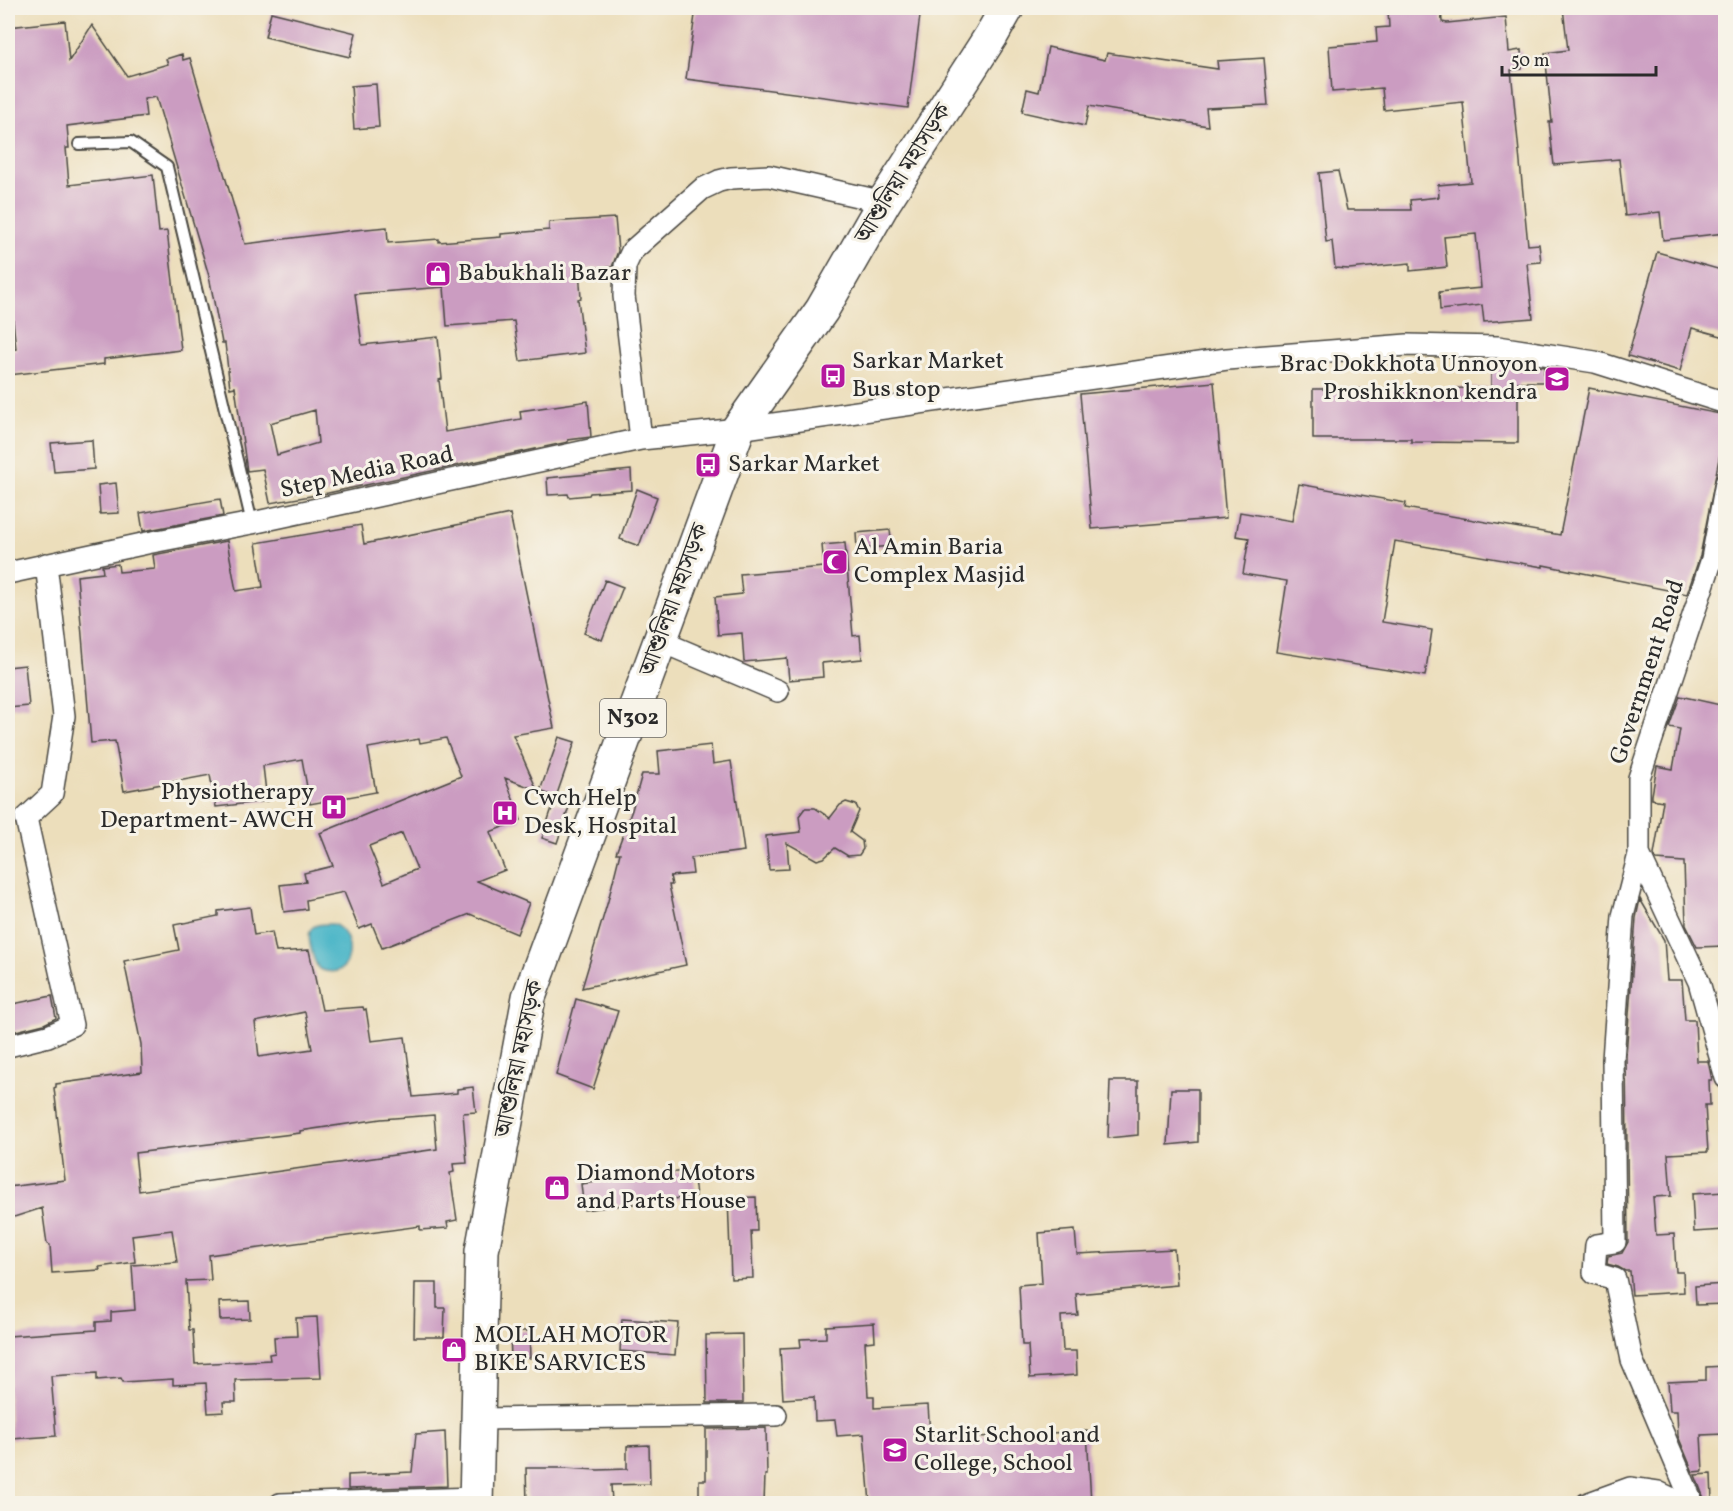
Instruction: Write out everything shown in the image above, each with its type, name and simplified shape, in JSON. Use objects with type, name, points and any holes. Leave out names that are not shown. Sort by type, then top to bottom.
[{"type":"highway","name":"আশুলিয়া মহাসড়ক","points":[[476,1501],[482,1251],[529,997],[738,429],[822,310],[884,202],[1007,8]]},
{"type":"street","points":[[640,440],[624,296],[625,266],[632,251],[702,189],[731,178],[769,176],[884,202]]},
{"type":"street","name":"Step Media Road","points":[[8,573],[147,543],[252,524],[640,440],[738,429],[1227,359],[1407,345],[1498,347],[1595,362],[1725,404]]},
{"type":"street","name":"Government Road","points":[[1725,483],[1712,559],[1639,778],[1639,854],[1699,982],[1725,1078]]},
{"type":"street","points":[[8,1046],[48,1036],[72,1025],[26,818],[52,794],[64,716],[46,564]]},
{"type":"street","points":[[660,640],[778,691]]},
{"type":"street","points":[[1639,854],[1623,916],[1613,1060],[1615,1242],[1596,1245],[1594,1272],[1615,1279],[1632,1359],[1693,1503]]},
{"type":"street","points":[[478,1419],[776,1415]]},
{"type":"street","points":[[1586,1503],[1630,1488],[1658,1492],[1683,1503]]},
{"type":"street","points":[[280,1503],[476,1501]]},
{"type":"lane","points":[[79,144],[131,142],[166,167],[252,524]]},
{"type":"water","points":[[333,924],[341,929],[346,937],[349,956],[346,964],[340,970],[331,972],[319,969],[309,935],[310,930],[315,926]]},
{"type":"building","points":[[696,8],[921,8],[908,108],[686,79]]},
{"type":"building","points":[[1441,8],[1442,22],[1447,23],[1506,17],[1509,52],[1521,50],[1522,69],[1511,70],[1528,245],[1539,244],[1541,262],[1527,263],[1533,318],[1484,322],[1482,305],[1440,310],[1439,292],[1481,288],[1476,234],[1444,237],[1447,267],[1410,271],[1410,263],[1349,269],[1335,268],[1332,241],[1326,242],[1319,173],[1338,171],[1347,210],[1411,210],[1410,200],[1439,197],[1438,185],[1471,182],[1463,102],[1384,110],[1382,88],[1332,92],[1329,46],[1377,42],[1376,28],[1389,27],[1388,10]]},
{"type":"building","points":[[1563,8],[1725,8],[1725,233],[1663,240],[1660,212],[1625,216],[1619,159],[1554,165],[1545,53],[1568,50]]},
{"type":"building","points":[[271,12],[356,33],[350,57],[265,37]]},
{"type":"building","points":[[65,21],[69,61],[92,25],[127,76],[168,64],[166,59],[182,54],[183,60],[190,58],[245,244],[387,227],[388,243],[439,239],[439,242],[549,230],[549,222],[615,218],[618,251],[612,267],[579,270],[581,298],[578,299],[585,353],[520,361],[514,321],[447,326],[444,287],[355,294],[362,345],[438,337],[442,379],[439,380],[445,432],[521,419],[520,411],[588,401],[591,437],[568,440],[568,442],[328,493],[270,503],[263,469],[247,471],[235,387],[230,388],[225,343],[222,343],[209,276],[156,97],[144,99],[146,116],[67,126],[69,185],[153,175],[159,232],[167,231],[181,350],[104,359],[104,364],[9,375],[8,350],[16,349],[8,272],[8,27]],"holes":[[[315,410],[318,443],[277,455],[270,423]]]},
{"type":"building","points":[[1048,47],[1105,60],[1107,53],[1218,69],[1217,61],[1264,58],[1268,105],[1206,108],[1208,126],[1089,106],[1085,126],[1022,112],[1027,89],[1039,92]]},
{"type":"building","points":[[376,84],[379,127],[354,129],[351,86]]},
{"type":"building","points":[[1657,252],[1725,271],[1725,337],[1692,328],[1680,371],[1628,356]]},
{"type":"building","points":[[1491,365],[1544,367],[1544,382],[1518,382],[1518,443],[1411,442],[1411,439],[1313,439],[1313,389],[1491,388]]},
{"type":"building","points":[[1214,382],[1226,518],[1092,529],[1080,394]]},
{"type":"building","points":[[1589,388],[1725,415],[1725,428],[1700,556],[1687,594],[1543,565],[1543,567],[1395,541],[1382,622],[1432,630],[1425,676],[1276,652],[1287,581],[1243,574],[1249,538],[1236,536],[1240,512],[1292,521],[1299,484],[1406,503],[1405,508],[1560,535]]},
{"type":"building","points":[[92,440],[94,469],[54,472],[51,443]]},
{"type":"building","points":[[631,470],[632,490],[569,497],[568,494],[548,495],[547,478]]},
{"type":"building","points":[[116,483],[119,513],[100,514],[98,485]]},
{"type":"building","points":[[637,489],[657,497],[639,546],[620,539]]},
{"type":"building","points":[[220,499],[223,516],[143,531],[140,513]]},
{"type":"building","points":[[510,514],[554,728],[513,735],[537,790],[505,778],[521,820],[490,832],[505,870],[477,881],[529,903],[517,934],[470,914],[382,948],[372,924],[359,929],[344,892],[306,900],[307,909],[284,912],[280,885],[306,882],[304,873],[333,866],[320,833],[461,776],[446,738],[420,743],[419,739],[368,748],[376,792],[310,804],[302,759],[263,766],[267,801],[216,807],[210,775],[124,791],[115,741],[91,743],[77,576],[103,573],[102,566],[118,564],[119,572],[155,569],[153,555],[227,541],[236,591],[263,587],[256,543],[361,525],[364,544]],"holes":[[[402,833],[417,869],[384,883],[369,846]]]},
{"type":"building","points":[[890,530],[892,546],[857,549],[856,533]]},
{"type":"building","points":[[845,543],[853,636],[860,635],[862,659],[822,663],[823,677],[789,680],[787,658],[744,662],[742,633],[718,635],[715,597],[742,594],[740,574],[824,567],[822,545]]},
{"type":"building","points":[[605,580],[623,587],[602,640],[584,633]]},
{"type":"building","points":[[25,665],[29,706],[8,708],[8,667]]},
{"type":"building","points":[[1680,696],[1725,706],[1725,946],[1697,947],[1686,925],[1684,862],[1656,860],[1654,855],[1663,801],[1652,799],[1652,795],[1657,766],[1673,769],[1680,729],[1669,727]]},
{"type":"building","points":[[559,737],[575,742],[556,797],[540,791]]},
{"type":"building","points":[[711,745],[713,764],[731,761],[744,851],[691,858],[693,874],[670,876],[672,885],[669,885],[686,965],[582,988],[620,853],[616,853],[642,774],[660,774],[658,751]]},
{"type":"building","points":[[554,802],[569,807],[557,843],[542,838]]},
{"type":"building","points":[[846,802],[856,805],[859,811],[850,832],[862,841],[863,849],[859,855],[848,856],[835,848],[824,858],[817,860],[787,843],[789,869],[769,870],[766,836],[801,832],[799,816],[805,808],[815,808],[830,818],[840,805]]},
{"type":"building","points":[[1640,899],[1664,940],[1667,980],[1682,980],[1685,1020],[1695,1020],[1697,1061],[1708,1061],[1712,1080],[1709,1080],[1710,1105],[1705,1105],[1708,1152],[1668,1154],[1671,1196],[1653,1197],[1656,1235],[1674,1234],[1676,1272],[1683,1272],[1684,1292],[1632,1295],[1630,1271],[1607,1264],[1608,1256],[1622,1253],[1628,1242],[1626,1056],[1636,918]]},
{"type":"building","points":[[250,907],[254,935],[272,932],[276,952],[309,950],[322,1010],[363,1007],[364,1010],[366,1009],[371,1041],[405,1037],[413,1097],[457,1093],[457,1089],[473,1087],[476,1112],[463,1113],[467,1163],[453,1164],[454,1172],[450,1173],[457,1220],[447,1222],[448,1228],[420,1230],[420,1226],[209,1255],[211,1280],[186,1281],[189,1330],[193,1330],[195,1364],[270,1360],[269,1354],[275,1353],[274,1337],[297,1336],[296,1318],[317,1317],[321,1378],[235,1380],[236,1402],[223,1402],[224,1412],[208,1413],[206,1383],[173,1385],[173,1379],[123,1382],[121,1378],[97,1380],[97,1373],[51,1376],[56,1436],[11,1439],[8,1336],[96,1330],[96,1322],[111,1321],[111,1312],[135,1310],[132,1265],[177,1262],[172,1230],[132,1235],[135,1262],[99,1267],[100,1270],[52,1273],[50,1245],[47,1244],[42,1208],[8,1219],[8,1187],[65,1180],[54,1088],[56,1084],[142,1072],[141,1044],[124,961],[179,950],[174,925],[218,916],[218,911]],"holes":[[[305,1012],[312,1049],[259,1057],[255,1022]],[[434,1115],[437,1149],[139,1191],[135,1153],[300,1133],[300,1131],[381,1119]]]},
{"type":"building","points":[[52,996],[56,1018],[44,1024],[8,1033],[8,1005]]},
{"type":"building","points":[[576,999],[618,1011],[593,1089],[556,1075]]},
{"type":"building","points":[[1110,1081],[1138,1081],[1138,1135],[1108,1138]]},
{"type":"building","points":[[1171,1089],[1198,1089],[1198,1142],[1168,1145]]},
{"type":"building","points":[[693,1170],[696,1196],[584,1210],[581,1184]]},
{"type":"building","points":[[1725,1192],[1725,1230],[1694,1232],[1692,1194]]},
{"type":"building","points":[[756,1197],[757,1231],[751,1231],[753,1278],[731,1279],[728,1198]]},
{"type":"building","points":[[1075,1230],[1077,1254],[1174,1249],[1177,1285],[1076,1294],[1078,1315],[1061,1316],[1063,1351],[1076,1351],[1077,1375],[1030,1378],[1028,1345],[1022,1345],[1019,1285],[1042,1283],[1039,1233]]},
{"type":"building","points":[[415,1283],[437,1283],[437,1308],[445,1308],[444,1337],[414,1337]]},
{"type":"building","points":[[1725,1284],[1725,1304],[1696,1305],[1695,1286]]},
{"type":"building","points":[[249,1301],[250,1319],[220,1320],[219,1302]]},
{"type":"building","points":[[622,1319],[678,1323],[675,1355],[620,1351]]},
{"type":"building","points":[[874,1323],[875,1341],[865,1342],[868,1396],[874,1396],[874,1408],[928,1405],[930,1435],[978,1432],[978,1437],[1087,1431],[1091,1503],[870,1503],[864,1434],[837,1436],[835,1420],[815,1421],[814,1397],[783,1399],[780,1348],[801,1347],[800,1339],[826,1338],[826,1326]]},
{"type":"building","points":[[510,1331],[529,1331],[530,1358],[511,1358]]},
{"type":"building","points":[[742,1334],[743,1403],[707,1403],[706,1335]]},
{"type":"building","points":[[1725,1366],[1725,1389],[1722,1389],[1724,1434],[1701,1435],[1703,1471],[1693,1472],[1678,1436],[1677,1411],[1670,1411],[1668,1382],[1706,1380],[1706,1367]]},
{"type":"building","points":[[766,1428],[767,1475],[765,1475],[764,1503],[699,1503],[699,1480],[706,1480],[706,1429]]},
{"type":"building","points":[[445,1432],[447,1486],[348,1489],[348,1475],[412,1472],[416,1434]]},
{"type":"building","points":[[649,1445],[650,1484],[611,1485],[612,1503],[527,1503],[526,1468],[627,1469],[627,1446]]},
{"type":"building","points":[[1711,1474],[1712,1501],[1705,1501],[1695,1475]]},
{"type":"place","name":"Babukhali Bazar","points":[[438,274]]},
{"type":"place","name":"Sarkar Market Bus stop","points":[[833,376]]},
{"type":"place","name":"Brac Dokkhota Unnoyon Proshikknon kendra","points":[[1557,379]]},
{"type":"place","name":"Sarkar Market","points":[[708,465]]},
{"type":"place","name":"Al Amin Baria Complex Masjid","points":[[835,562]]},
{"type":"place","name":"Physiotherapy Department- AWCH","points":[[334,807]]},
{"type":"place","name":"Cwch Help Desk, Hospital","points":[[505,813]]},
{"type":"place","name":"Diamond Motors and Parts House","points":[[557,1188]]},
{"type":"place","name":"MOLLAH MOTOR BIKE SARVICES","points":[[454,1350]]},
{"type":"place","name":"Starlit School and College, School","points":[[895,1450]]}]
